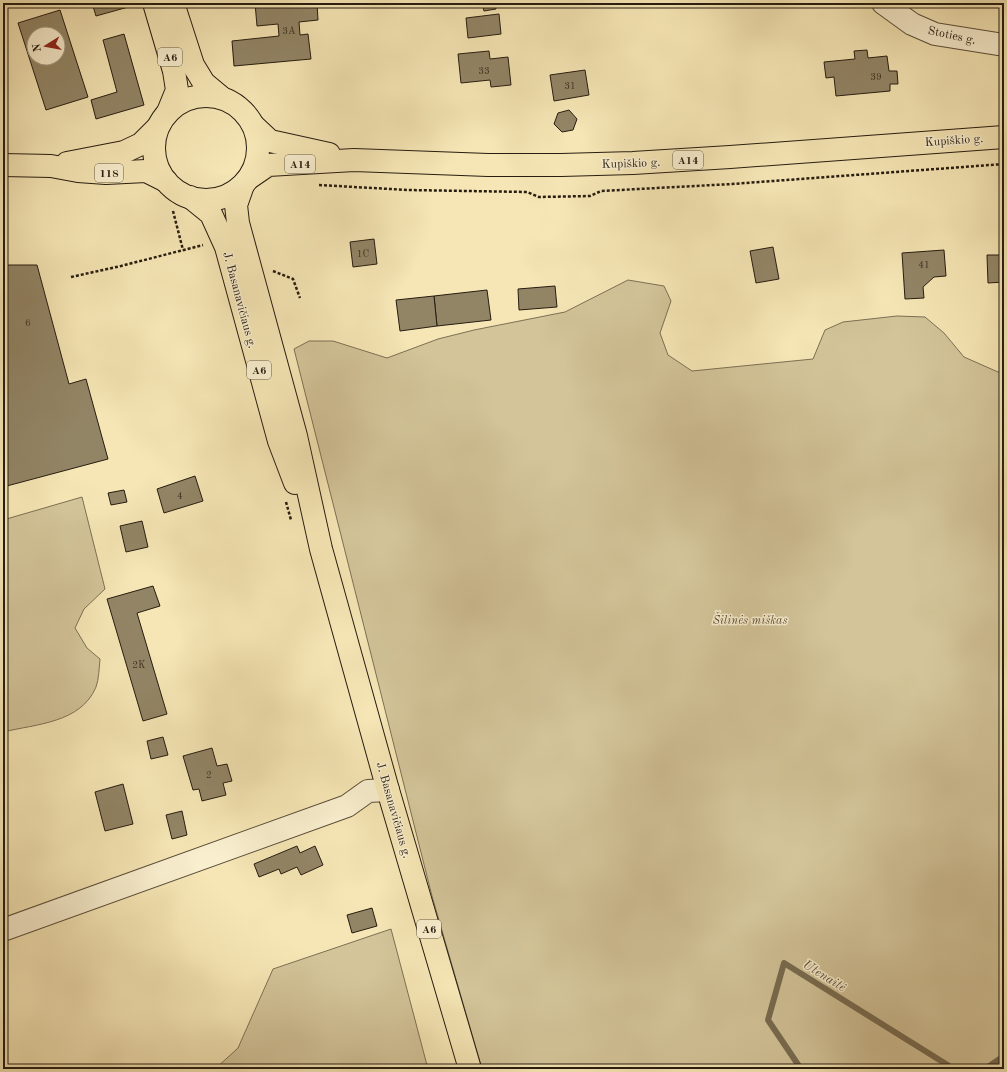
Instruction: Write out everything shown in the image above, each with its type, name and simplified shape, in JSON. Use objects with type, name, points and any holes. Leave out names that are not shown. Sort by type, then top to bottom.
[{"type":"main road","name":"A6","points":[[154,3],[174,71],[177,90],[163,119]]},
{"type":"main road","name":"A6","points":[[173,3],[192,65],[204,83],[222,98]]},
{"type":"main road","points":[[208,95],[222,98],[235,104],[241,109],[254,126],[258,139],[258,153],[255,166],[246,182],[231,194],[218,199],[204,200],[190,197],[177,191],[166,181],[158,169],[154,141],[163,119],[179,103],[193,97],[208,95]]},
{"type":"main road","name":"118","points":[[50,166],[124,152],[141,144],[163,119]]},
{"type":"main road","name":"Kupiškio g.","points":[[254,126],[270,142],[354,160]]},
{"type":"main road","name":"Kupiškio g.","points":[[246,182],[268,166],[354,160],[488,165],[633,163],[1004,137]]},
{"type":"main road","name":"118","points":[[3,165],[50,166],[78,171],[106,173],[146,171],[166,181]]},
{"type":"main road","name":"J. Basanavičiaus g.","points":[[246,182],[236,205],[238,223],[296,436],[321,549],[388,790],[470,1069]]},
{"type":"main road","name":"J. Basanavičiaus g.","points":[[190,197],[211,214],[226,247],[279,441],[321,549]]},
{"type":"street","name":"Stoties g.","points":[[883,3],[912,24],[935,34],[1004,45]]},
{"type":"street","points":[[3,930],[346,806],[368,791],[388,790]]},
{"type":"path","points":[[318,185],[415,190],[527,192],[539,197],[590,196],[601,191],[732,184],[1004,164]]},
{"type":"path","points":[[173,211],[183,250]]},
{"type":"path","points":[[71,277],[204,245]]},
{"type":"path","points":[[271,267],[274,272],[293,279],[300,298]]},
{"type":"green space","name":"Šilinės miškas","points":[[628,280],[664,286],[671,301],[660,333],[668,355],[692,371],[813,359],[825,330],[843,322],[897,316],[925,317],[944,333],[964,357],[998,372],[1004,371],[1004,1069],[482,1069],[432,896],[294,349],[309,341],[333,341],[387,358],[438,339],[474,330],[565,312]]},
{"type":"green space","points":[[82,497],[105,589],[84,609],[75,628],[87,648],[100,659],[96,687],[89,699],[80,708],[69,715],[43,724],[3,732],[3,520]]},
{"type":"green space","points":[[391,929],[428,1069],[215,1069],[238,1048],[273,969]]},
{"type":"building","points":[[92,3],[131,3],[132,6],[96,16]]},
{"type":"building","points":[[255,3],[317,3],[318,20],[299,22],[300,35],[308,34],[311,59],[234,66],[232,41],[279,36],[278,24],[257,26]]},
{"type":"building","points":[[482,3],[495,3],[496,9],[484,11]]},
{"type":"building","points":[[524,3],[563,3],[525,7]]},
{"type":"building","points":[[60,10],[65,26],[26,26],[26,48],[18,23]]},
{"type":"building","points":[[499,14],[501,34],[468,38],[466,18]]},
{"type":"building","points":[[66,29],[88,97],[46,110],[32,66],[66,66]]},
{"type":"building","points":[[124,34],[144,105],[96,119],[91,100],[117,92],[103,40]]},
{"type":"building","points":[[867,50],[868,58],[887,56],[889,71],[897,71],[898,84],[890,84],[890,91],[836,96],[834,77],[826,78],[824,62],[855,59],[854,51]]},
{"type":"building","points":[[489,51],[490,59],[508,57],[511,85],[491,87],[490,80],[461,83],[458,54]]},
{"type":"building","points":[[585,70],[589,95],[554,101],[550,75]]},
{"type":"building","points":[[569,110],[577,119],[573,130],[562,132],[554,124],[558,113]]},
{"type":"building","points":[[374,239],[377,264],[353,267],[350,242]]},
{"type":"building","points":[[773,247],[779,279],[756,283],[750,251]]},
{"type":"building","points":[[944,250],[946,276],[934,277],[923,287],[924,298],[905,299],[902,253]]},
{"type":"building","points":[[987,255],[1004,255],[1004,282],[988,283]]},
{"type":"building","points":[[3,265],[37,265],[69,384],[86,379],[108,459],[3,487]]},
{"type":"building","points":[[555,286],[557,307],[519,310],[518,289]]},
{"type":"building","points":[[487,290],[491,320],[437,326],[434,296]]},
{"type":"building","points":[[434,296],[437,326],[400,331],[396,300]]},
{"type":"building","points":[[195,476],[203,501],[164,513],[157,489]]},
{"type":"building","points":[[124,490],[127,502],[111,505],[108,493]]},
{"type":"building","points":[[142,521],[148,547],[126,552],[120,526]]},
{"type":"building","points":[[153,586],[160,606],[137,613],[167,714],[143,721],[107,599]]},
{"type":"building","points":[[163,737],[168,755],[151,759],[147,741]]},
{"type":"building","points":[[212,748],[217,766],[227,764],[232,781],[223,783],[226,795],[202,801],[199,789],[193,790],[183,756]]},
{"type":"building","points":[[123,784],[133,824],[105,831],[95,792]]},
{"type":"building","points":[[182,811],[187,835],[172,839],[166,815]]},
{"type":"building","points":[[297,846],[300,853],[315,846],[323,865],[301,875],[297,867],[281,874],[279,869],[259,877],[254,864]]},
{"type":"building","points":[[372,908],[377,926],[352,933],[347,915]]},
{"type":"waterway","name":"Utenaitė","points":[[801,1069],[768,1020],[784,963],[954,1069]]},
{"type":"waterway","name":"Utenaitė","points":[[985,1069],[1004,1056]]},
{"type":"waterway","name":"Utenaitė","points":[[684,1069],[688,1069]]}]
